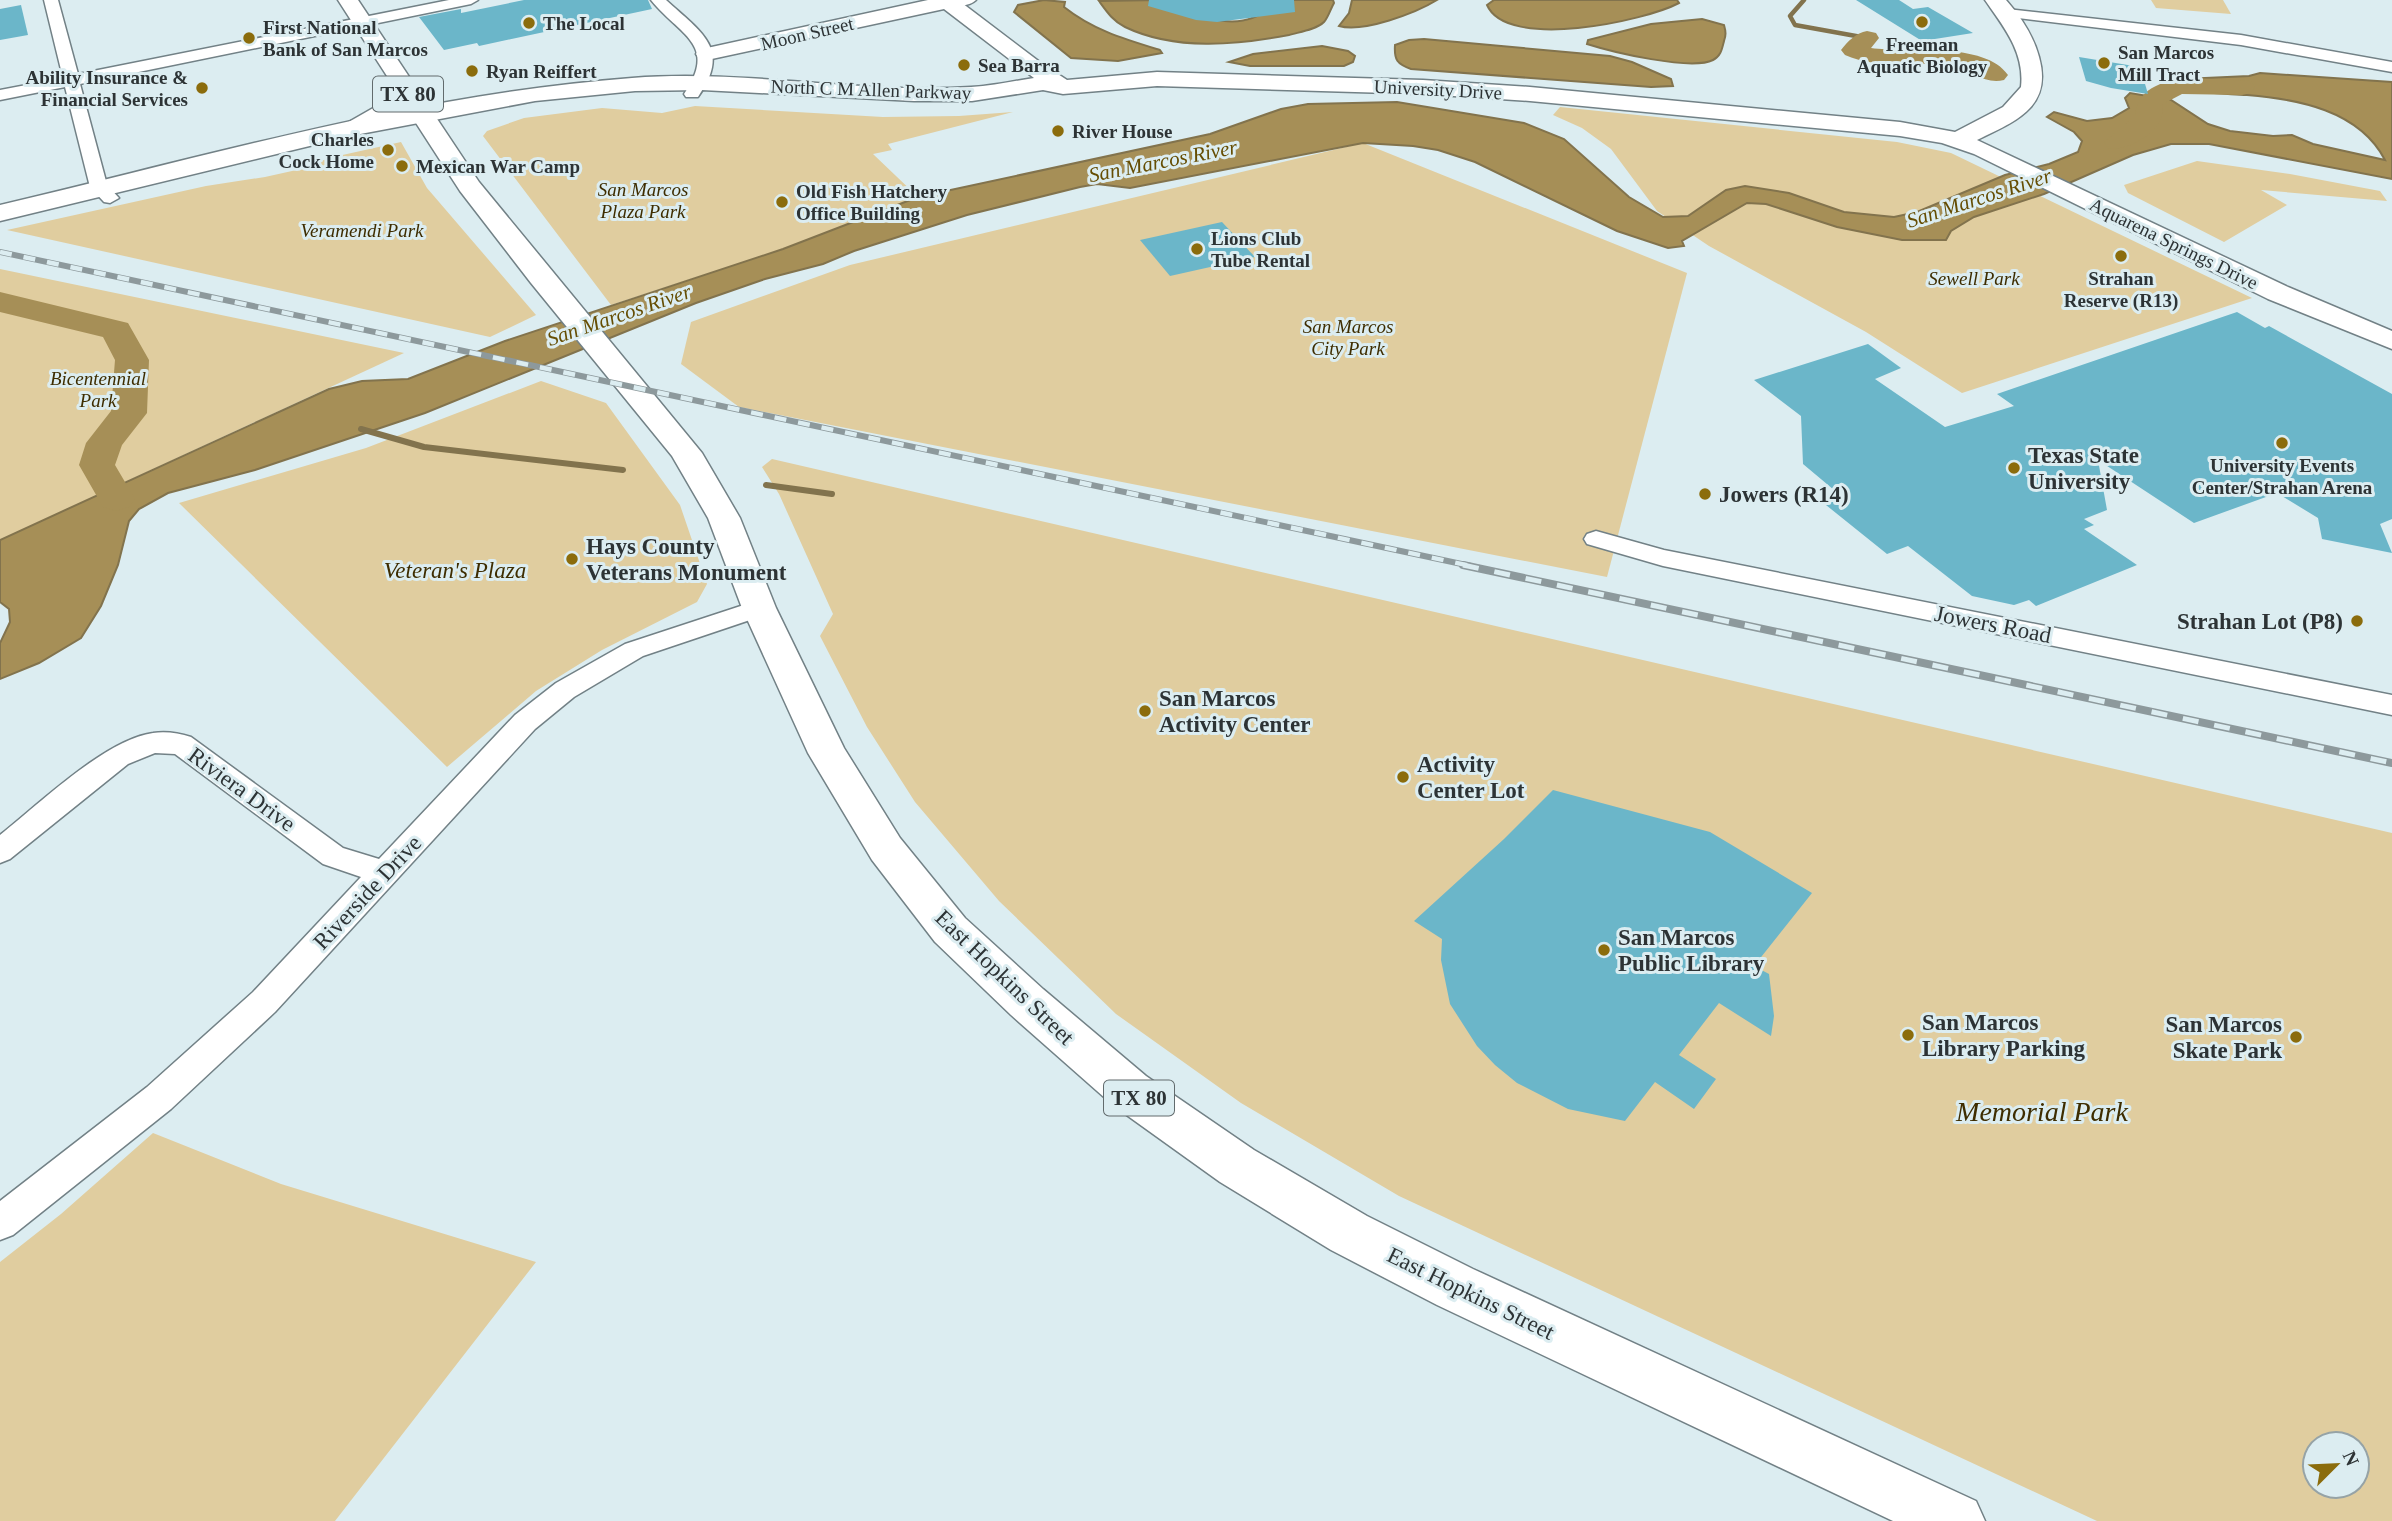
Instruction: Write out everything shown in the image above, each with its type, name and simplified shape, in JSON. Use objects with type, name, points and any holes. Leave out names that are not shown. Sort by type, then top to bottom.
[{"type":"main road","name":"East Hopkins Street","points":[[348,0],[469,186],[540,277],[686,453],[724,518],[759,608],[827,753],[886,849],[950,930],[1027,1002],[1130,1091],[1237,1166],[1349,1233],[1887,1505],[1956,1521]]},
{"type":"main road","name":"Moon Street","points":[[708,54],[948,1]]},
{"type":"main road","points":[[948,1],[1017,56],[1063,87]]},
{"type":"main road","points":[[1958,140],[2005,116],[2024,101],[2033,86],[2026,43],[2001,6]]},
{"type":"main road","points":[[1017,56],[1075,71],[1157,79]]},
{"type":"main road","name":"University Drive","points":[[1063,87],[1107,81],[1157,79],[1505,92],[1900,130],[1958,140]]},
{"type":"main road","name":"North C M Allen Parkway","points":[[104,192],[355,128],[500,111],[584,93],[697,89],[972,103],[1027,97],[1063,87]]},
{"type":"main road","points":[[355,128],[390,108],[407,92]]},
{"type":"main road","name":"North C M Allen Parkway","points":[[104,192],[173,186],[426,120]]},
{"type":"main road","name":"Aquarena Springs Drive","points":[[1958,140],[2001,158],[2278,293],[2392,341]]},
{"type":"main road","points":[[0,213],[104,192]]},
{"type":"main road","points":[[0,221],[104,192]]},
{"type":"street","points":[[51,0],[104,192]]},
{"type":"street","points":[[0,95],[471,0]]},
{"type":"street","points":[[658,0],[698,40],[708,54],[709,65],[697,89]]},
{"type":"street","name":"Moon Street","points":[[948,1],[969,0]]},
{"type":"street","points":[[2001,6],[2241,40],[2392,67]]},
{"type":"street","name":"Jowers Road","points":[[1596,539],[1663,558],[2392,705]]},
{"type":"street","name":"Riverside Drive","points":[[0,1223],[149,1107],[264,1002],[525,722],[565,690],[634,650],[759,608]]},
{"type":"street","name":"Riviera Drive","points":[[0,851],[118,757],[153,743],[181,744],[333,856],[384,873]]},
{"type":"green space","points":[[2151,0],[2223,0],[2231,14],[2156,8]]},
{"type":"green space","name":"San Marcos Plaza Park","points":[[695,106],[883,117],[1013,112],[888,144],[892,150],[873,154],[918,197],[783,249],[611,305],[483,136],[487,131],[524,118],[602,108],[662,113]]},
{"type":"green space","name":"Sewell Park","points":[[1560,107],[1897,142],[1951,153],[2252,298],[1962,393],[1866,332],[1709,246],[1657,211],[1611,149],[1582,128],[1553,115]]},
{"type":"green space","name":"Veramendi Park","points":[[401,142],[427,188],[536,315],[490,337],[7,230],[206,186],[301,169],[329,158]]},
{"type":"green space","name":"San Marcos City Park","points":[[1363,143],[1687,273],[1607,577],[739,407],[681,364],[691,322],[850,265]]},
{"type":"green space","points":[[2197,161],[2290,174],[2380,191],[2387,201],[2261,190],[2287,205],[2224,242],[2128,193],[2124,185]]},
{"type":"green space","name":"Bicentennial Park","points":[[0,269],[404,353],[0,540]]},
{"type":"green space","name":"Veteran's Plaza","points":[[541,381],[606,403],[680,505],[707,584],[697,602],[602,650],[536,691],[447,767],[179,503],[366,448]]},
{"type":"green space","name":"Memorial Park","points":[[772,459],[2392,833],[2392,1521],[2097,1521],[1399,1196],[1241,1103],[1116,1014],[999,901],[915,802],[867,727],[820,636],[833,614],[779,494],[762,467]]},
{"type":"green space","points":[[153,1133],[281,1184],[536,1262],[335,1521],[0,1521],[0,1262],[61,1214]]},
{"type":"water","points":[[1044,0],[1065,2],[1064,7],[1086,22],[1162,53],[1118,61],[1071,58],[1014,12],[1018,5]]},
{"type":"water","points":[[1161,0],[1221,21],[1250,19],[1278,0],[1333,0],[1334,3],[1327,18],[1317,27],[1289,35],[1206,44],[1144,35],[1114,19],[1099,1]]},
{"type":"water","points":[[1352,0],[1437,0],[1416,11],[1375,24],[1361,27],[1339,26],[1349,13]]},
{"type":"water","points":[[1494,0],[1677,0],[1679,3],[1609,24],[1548,29],[1521,27],[1500,19],[1487,5]]},
{"type":"water","points":[[1702,19],[1724,25],[1726,33],[1718,56],[1702,63],[1651,59],[1587,44],[1588,40],[1651,24]]},
{"type":"water","points":[[1424,39],[1610,56],[1632,62],[1671,79],[1673,86],[1651,87],[1411,69],[1402,65],[1396,58],[1395,45]]},
{"type":"water","points":[[1322,46],[1348,51],[1355,56],[1353,62],[1344,66],[1250,66],[1229,62],[1253,54]]},
{"type":"water","points":[[2260,73],[2392,82],[2392,179],[2209,144],[2171,144],[2133,155],[2044,194],[1974,217],[1951,231],[1946,240],[1902,240],[1837,227],[1766,204],[1747,203],[1682,241],[1684,246],[1668,248],[1617,231],[1475,162],[1438,150],[1363,143],[1130,188],[1097,184],[1080,187],[967,215],[854,251],[823,264],[765,279],[696,303],[425,413],[255,470],[168,493],[139,509],[129,521],[118,565],[101,606],[81,638],[39,663],[0,679],[0,643],[10,622],[9,609],[0,602],[0,540],[329,389],[362,381],[408,379],[505,341],[783,249],[918,197],[1210,134],[1281,109],[1308,104],[1397,102],[1524,123],[1564,139],[1629,197],[1663,217],[1688,216],[1726,190],[1745,186],[1789,193],[1844,212],[1894,217],[1917,212],[2005,175],[2049,164],[2078,152],[2082,141],[2074,132],[2047,117],[2054,112],[2087,121],[2112,118],[2129,108],[2125,98],[2130,93],[2171,100],[2208,124],[2230,131],[2273,136],[2292,135],[2313,144],[2385,160],[2374,143],[2360,129],[2325,110],[2286,100],[2200,91],[2173,82]]},
{"type":"building","name":"The Local","points":[[524,0],[648,0],[652,9],[479,46],[477,43],[444,50],[419,17],[461,9],[461,13]]},
{"type":"building","points":[[1149,0],[1294,0],[1295,12],[1217,22],[1196,20],[1148,6]]},
{"type":"building","name":"Freeman Aquatic Biology","points":[[1856,0],[1899,0],[1913,9],[1928,7],[1973,33],[1922,41]]},
{"type":"building","points":[[21,5],[28,35],[0,40],[0,9]]},
{"type":"building","points":[[2079,57],[2140,67],[2148,94],[2086,81]]},
{"type":"building","name":"Lions Club Tube Rental","points":[[1222,222],[1255,257],[1170,276],[1140,240]]},
{"type":"building","points":[[2237,312],[2265,328],[2269,326],[2392,394],[2392,519],[2380,524],[2392,553],[2322,539],[2318,518],[2277,493],[2194,523],[2098,460],[2107,510],[2084,519],[2094,525],[2084,529],[2137,565],[2036,606],[2029,600],[2014,605],[1972,596],[1908,546],[1887,554],[1821,501],[1840,495],[1803,464],[1801,416],[1754,380],[1868,344],[1901,368],[1875,379],[1945,427],[2014,406],[1997,394]]},
{"type":"building","name":"San Marcos Public Library","points":[[1553,790],[1710,832],[1812,893],[1754,966],[1769,974],[1774,1016],[1771,1036],[1719,1003],[1679,1055],[1716,1079],[1694,1109],[1655,1082],[1625,1121],[1568,1109],[1517,1083],[1495,1065],[1477,1046],[1450,1004],[1441,960],[1442,939],[1414,921]]},
{"type":"waterway","points":[[1804,0],[1790,16],[1795,25],[1867,38]]},
{"type":"waterway","points":[[1867,38],[1854,50],[1880,57],[1926,56],[1953,59],[1995,75]]},
{"type":"waterway","name":"San Marcos River","points":[[2118,142],[2148,119],[2150,101],[2171,89],[2194,85],[2242,87]]},
{"type":"waterway","points":[[0,302],[116,330],[132,360],[129,413],[104,443],[97,465],[116,499]]},
{"type":"waterway","points":[[361,429],[424,447],[623,470]]},
{"type":"waterway","points":[[766,485],[832,494]]},
{"type":"railway","points":[[0,252],[1471,566]]},
{"type":"railway","points":[[1463,565],[2392,763]]},
{"type":"place","name":"Freeman Aquatic Biology","points":[[1922,22]]},
{"type":"place","name":"The Local","points":[[529,23]]},
{"type":"place","name":"First National Bank of San Marcos","points":[[249,38]]},
{"type":"place","name":"San Marcos Mill Tract","points":[[2104,63]]},
{"type":"place","name":"Sea Barra","points":[[964,65]]},
{"type":"place","name":"Ryan Reiffert","points":[[472,71]]},
{"type":"place","name":"Ability Insurance & Financial Services","points":[[202,88]]},
{"type":"place","name":"River House","points":[[1058,131]]},
{"type":"place","name":"Charles Cock Home","points":[[388,150]]},
{"type":"place","name":"Mexican War Camp","points":[[402,166]]},
{"type":"place","name":"Old Fish Hatchery Office Building","points":[[782,202]]},
{"type":"place","name":"Lions Club Tube Rental","points":[[1197,249]]},
{"type":"place","name":"Strahan Reserve (R13)","points":[[2121,256]]},
{"type":"place","name":"University Events Center/Strahan Arena","points":[[2282,443]]},
{"type":"place","name":"Texas State University","points":[[2014,468]]},
{"type":"place","name":"Jowers (R14)","points":[[1705,494]]},
{"type":"place","name":"Hays County Veterans Monument","points":[[572,559]]},
{"type":"place","name":"Strahan Lot (P8)","points":[[2357,621]]},
{"type":"place","name":"San Marcos Activity Center","points":[[1145,711]]},
{"type":"place","name":"Activity Center Lot","points":[[1403,777]]},
{"type":"place","name":"San Marcos Public Library","points":[[1604,950]]},
{"type":"place","name":"San Marcos Library Parking","points":[[1908,1035]]},
{"type":"place","name":"San Marcos Skate Park","points":[[2296,1037]]}]
